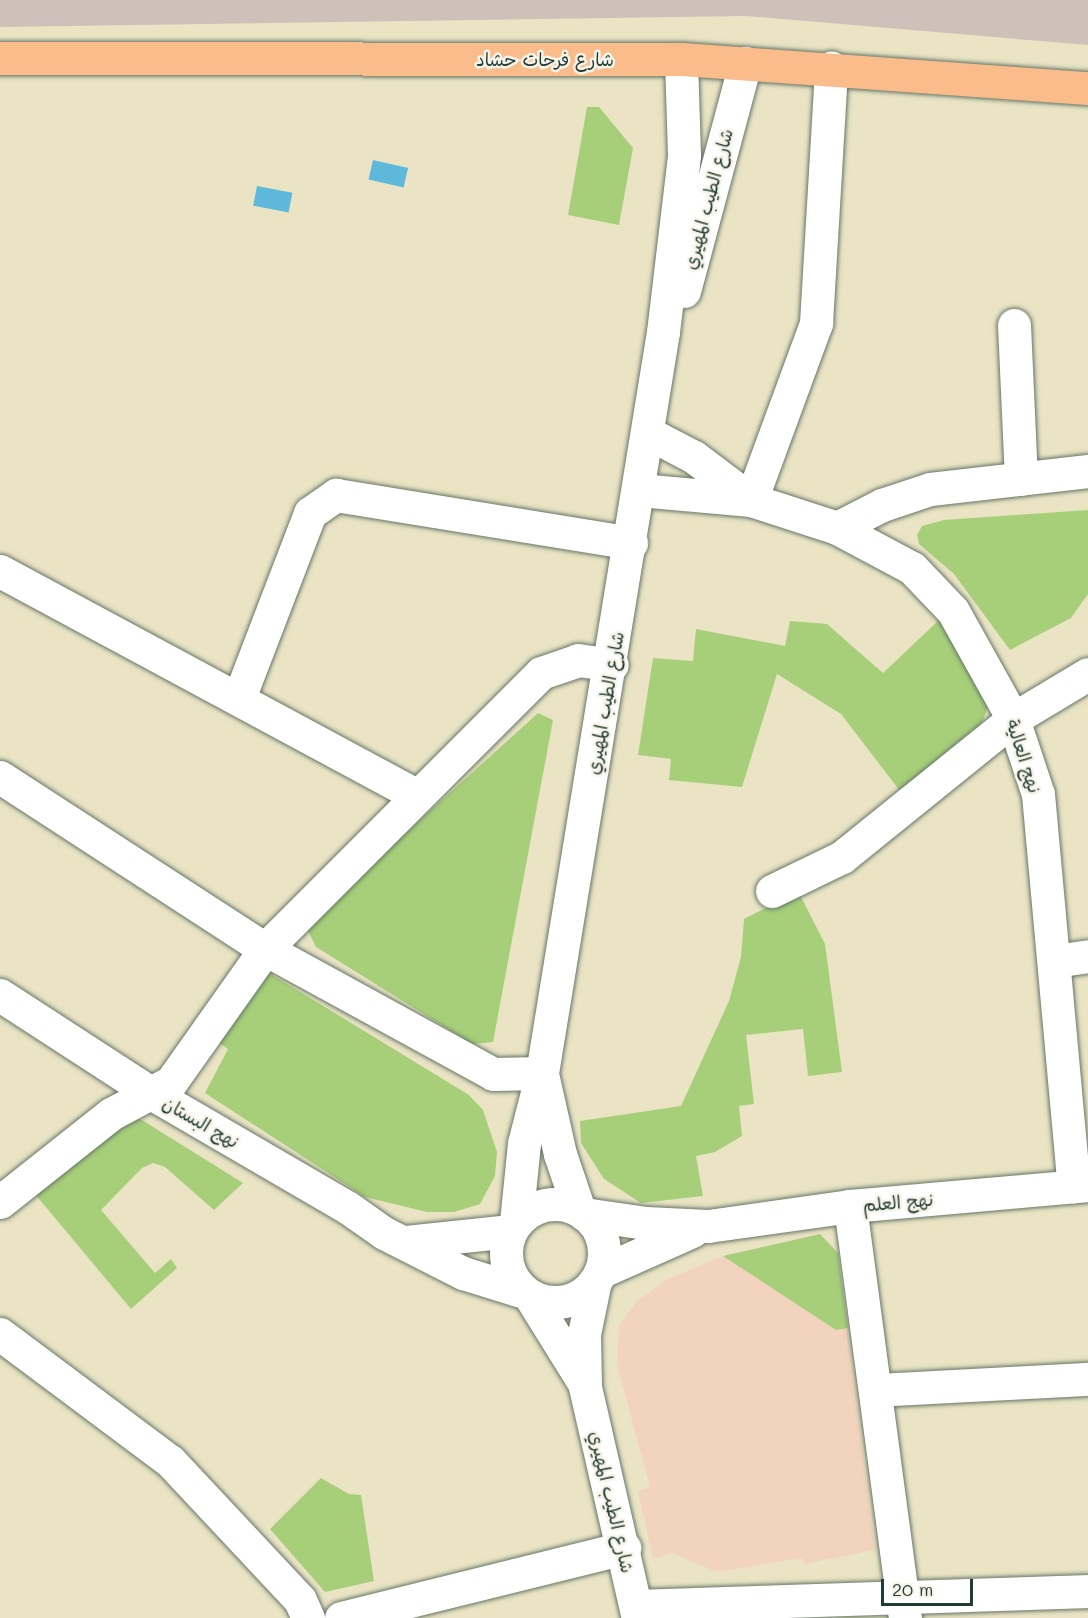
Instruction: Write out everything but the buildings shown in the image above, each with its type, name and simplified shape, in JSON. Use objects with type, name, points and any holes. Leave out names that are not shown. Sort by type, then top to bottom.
[{"type":"main road","name":"شارع فرحات حشاد","points":[[0,58],[681,59],[831,67],[1088,88]]},
{"type":"street","name":"شارع الطيب المهيري","points":[[513,1227],[524,1143],[542,1074],[612,665],[663,332],[684,155],[681,59]]},
{"type":"street","name":"شارع الطيب المهيري","points":[[663,332],[682,295],[745,63]]},
{"type":"street","points":[[751,500],[816,323],[831,67]]},
{"type":"street","points":[[1014,325],[1021,479]]},
{"type":"street","name":"نهج العالية","points":[[648,433],[694,457],[751,500]]},
{"type":"street","points":[[837,528],[882,505],[930,489],[1088,471]]},
{"type":"street","name":"نهج العالية","points":[[639,490],[751,500],[837,528],[912,568],[953,611],[1013,719],[1038,794],[1054,961],[1081,1185]]},
{"type":"street","points":[[239,698],[310,513],[336,495],[631,543]]},
{"type":"street","points":[[0,571],[417,796]]},
{"type":"street","points":[[0,1202],[111,1114],[171,1082],[265,949],[541,673],[578,660],[612,665]]},
{"type":"street","points":[[772,891],[842,857],[1013,719],[1088,674]]},
{"type":"street","points":[[0,777],[265,949],[493,1074],[542,1074]]},
{"type":"street","points":[[1054,961],[1088,956]]},
{"type":"street","name":"نهج البستان","points":[[0,995],[151,1093],[347,1207],[384,1233],[406,1242],[463,1273],[527,1294]]},
{"type":"street","name":"شارع الطيب المهيري","points":[[542,1074],[560,1154],[582,1212]]},
{"type":"street","name":"نهج العلم","points":[[582,1212],[646,1223],[708,1226],[850,1206],[1081,1185]]},
{"type":"street","points":[[406,1242],[513,1227],[538,1206],[566,1205],[582,1212],[600,1234],[603,1254],[598,1277],[585,1292],[558,1302],[527,1294],[513,1279],[506,1263],[513,1227]]},
{"type":"street","points":[[850,1206],[904,1609]]},
{"type":"street","name":"نهج العلم","points":[[598,1277],[652,1246],[708,1226]]},
{"type":"street","name":"شارع الطيب المهيري","points":[[598,1277],[584,1334],[585,1387],[637,1612]]},
{"type":"street","name":"شارع الطيب المهيري","points":[[527,1294],[585,1387]]},
{"type":"street","points":[[0,1334],[170,1461],[300,1600],[308,1618]]},
{"type":"street","points":[[875,1390],[1088,1379]]},
{"type":"street","points":[[341,1618],[624,1548]]},
{"type":"street","points":[[637,1612],[904,1609],[1088,1591]]},
{"type":"shaded area","points":[[0,0],[1088,0],[1088,45],[746,16],[0,27]]},
{"type":"shaded area","points":[[820,1234],[838,1253],[875,1550],[805,1564],[802,1558],[717,1572],[672,1553],[653,1559],[638,1491],[650,1487],[617,1365],[619,1325],[637,1301],[668,1279],[723,1256]]},
{"type":"green space","points":[[587,107],[599,107],[633,148],[619,225],[568,215]]},
{"type":"green space","points":[[1088,510],[1088,594],[1071,618],[1010,650],[954,574],[919,544],[917,535],[922,526],[944,520]]},
{"type":"green space","points":[[939,620],[989,704],[982,723],[900,791],[841,714],[777,674],[742,787],[669,780],[671,759],[638,755],[653,658],[693,661],[696,629],[785,646],[790,621],[827,624],[883,673]]},
{"type":"green space","points":[[538,713],[553,720],[493,1042],[472,1044],[316,947],[308,931],[313,917]]},
{"type":"green space","points":[[798,891],[825,944],[842,1072],[808,1076],[803,1029],[746,1035],[754,1104],[739,1106],[742,1136],[715,1152],[696,1156],[703,1196],[641,1203],[604,1179],[581,1143],[580,1121],[681,1106],[729,1001],[741,957],[744,919]]},
{"type":"green space","points":[[266,971],[469,1095],[483,1110],[497,1152],[495,1176],[480,1204],[454,1212],[427,1212],[365,1197],[205,1093],[228,1049],[215,1040]]},
{"type":"green space","points":[[135,1119],[142,1120],[243,1183],[214,1210],[165,1167],[153,1163],[142,1168],[101,1210],[155,1273],[171,1259],[177,1268],[131,1309],[35,1194],[118,1126]]},
{"type":"green space","points":[[820,1234],[838,1253],[848,1328],[836,1330],[723,1256]]},
{"type":"green space","points":[[321,1478],[349,1494],[361,1495],[374,1581],[325,1592],[270,1529]]},
{"type":"water","points":[[373,160],[408,168],[404,188],[369,179]]},
{"type":"water","points":[[257,186],[292,193],[289,213],[253,206]]}]
